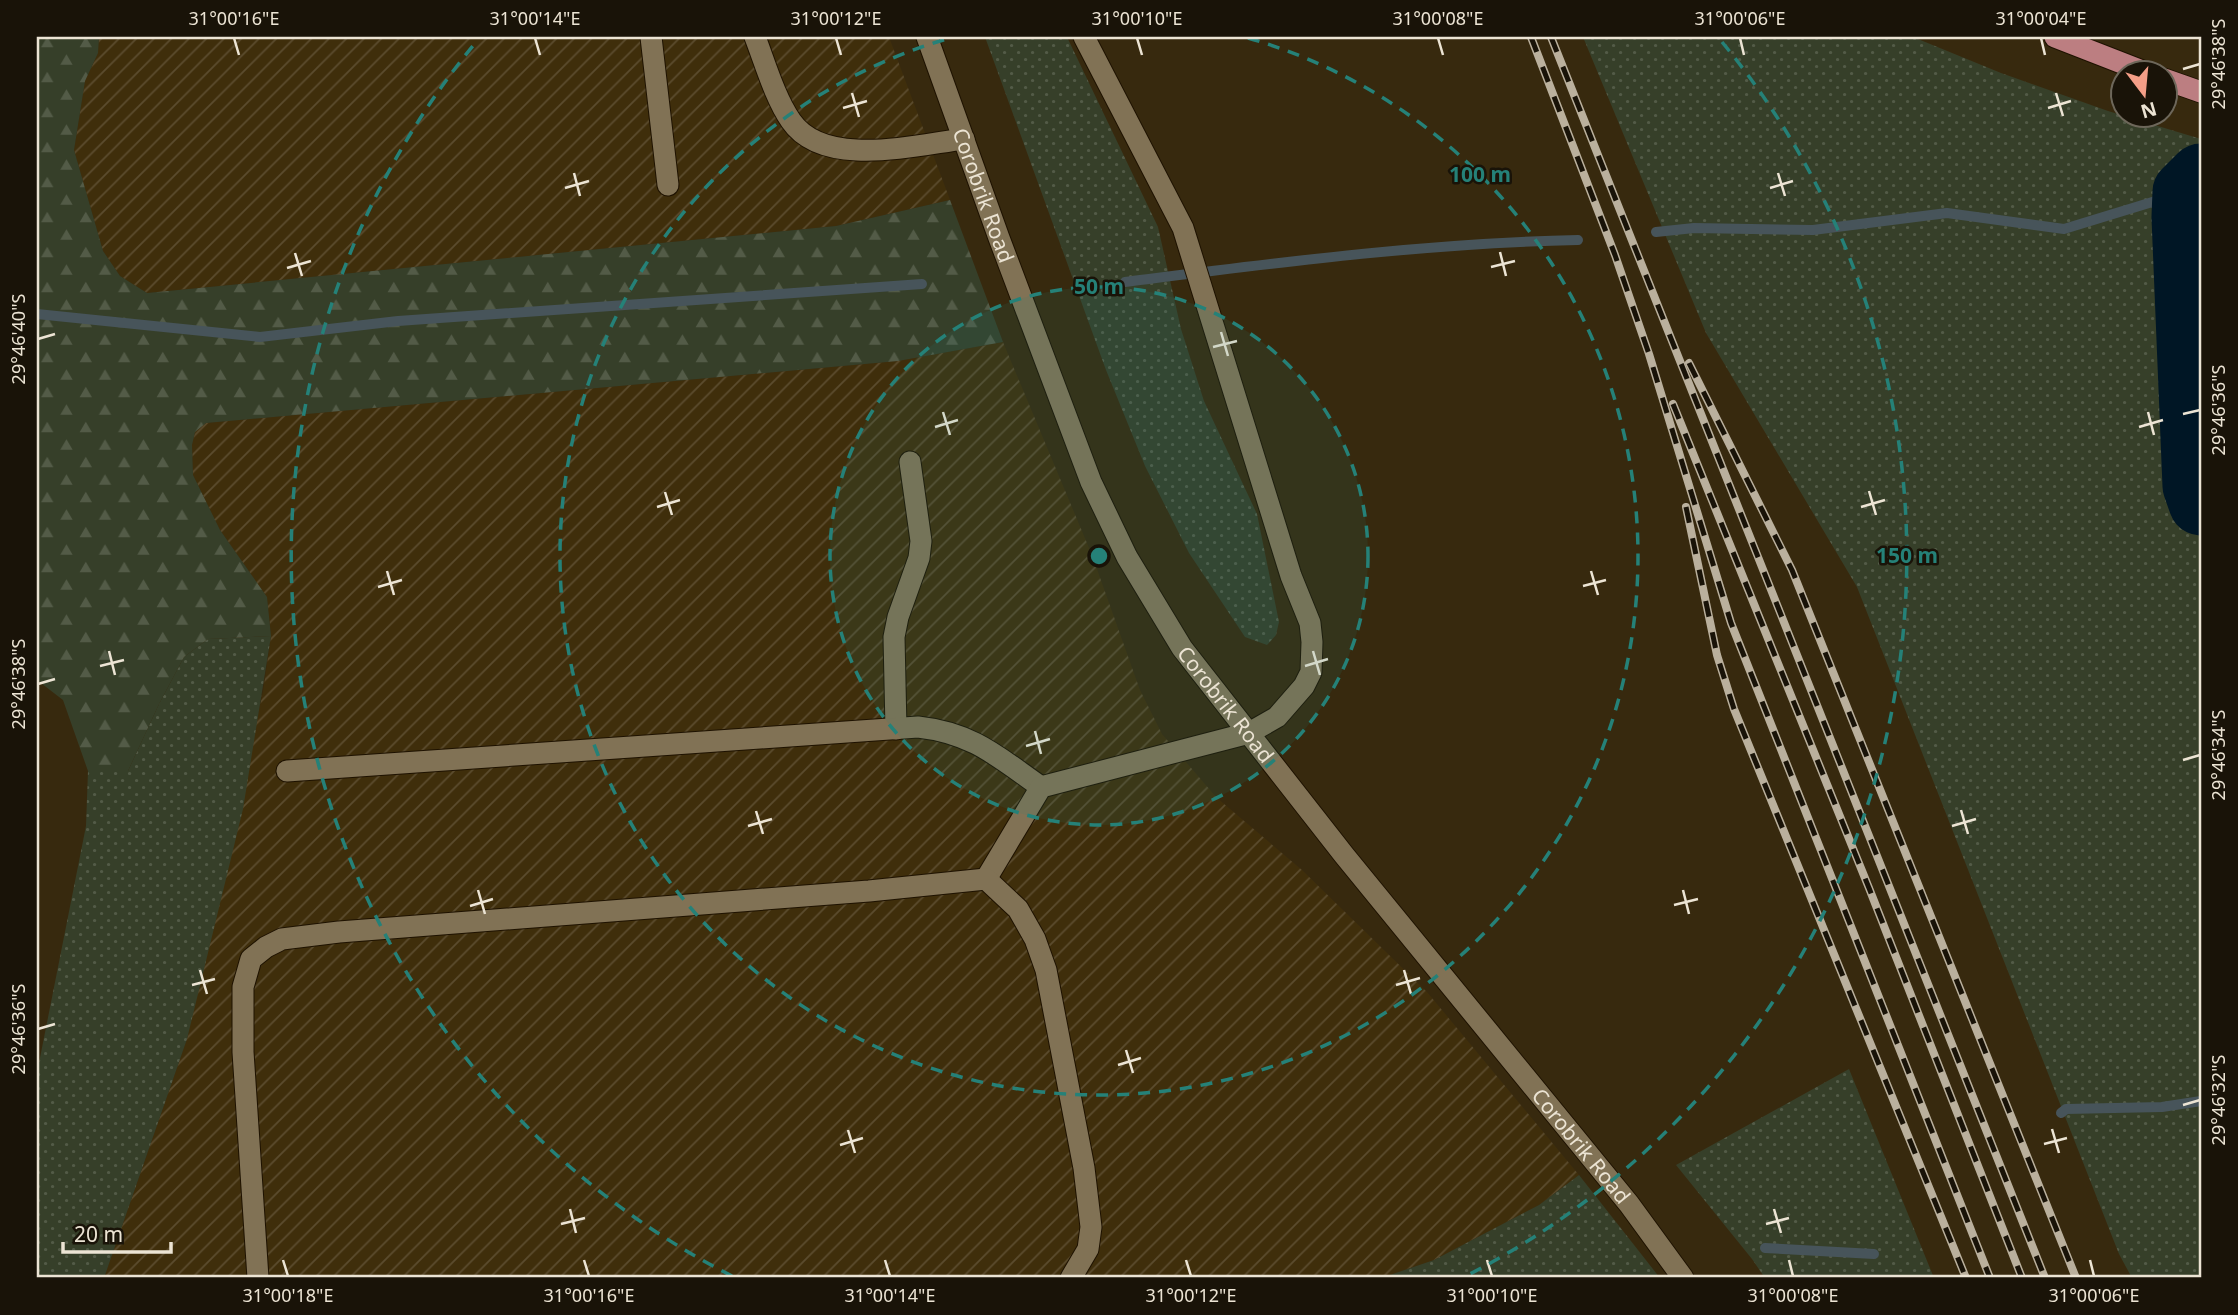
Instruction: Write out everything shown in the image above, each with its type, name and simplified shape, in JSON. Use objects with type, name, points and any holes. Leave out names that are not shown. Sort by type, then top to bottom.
[{"type":"main road","points":[[2055,37],[2114,60]]},
{"type":"main road","points":[[2178,84],[2201,92]]},
{"type":"street","points":[[651,37],[668,185]]},
{"type":"street","points":[[755,37],[791,122],[811,141],[838,150],[870,150],[964,139]]},
{"type":"street","name":"Corobrik Road","points":[[927,37],[1091,482],[1127,557],[1182,648],[1344,855],[1629,1203],[1683,1278]]},
{"type":"street","points":[[986,879],[1041,787],[1248,733],[1278,717],[1304,686],[1311,672],[1310,623],[1291,576],[1191,248],[1084,37]]},
{"type":"street","points":[[895,729],[894,637],[898,617],[919,558],[921,541],[910,462]]},
{"type":"street","points":[[286,771],[918,727],[956,734],[980,744],[1041,787]]},
{"type":"street","points":[[258,1278],[243,1052],[243,987],[251,959],[265,947],[282,939],[339,932],[869,891],[986,879],[1018,909],[1035,939],[1046,970],[1084,1168],[1091,1227],[1088,1249],[1071,1278]]},
{"type":"shaded area","points":[[99,37],[889,37],[950,200],[836,226],[147,293],[120,276],[103,251],[74,150],[85,81],[98,53]]},
{"type":"shaded area","points":[[1003,342],[1092,555],[1140,690],[1162,734],[1217,798],[1302,870],[1427,992],[1579,1175],[1539,1205],[1434,1260],[1381,1278],[104,1278],[187,1039],[263,692],[271,636],[267,597],[220,530],[193,475],[192,445],[195,432],[206,423],[898,361]]},
{"type":"green space","points":[[37,37],[99,37],[98,53],[85,81],[74,150],[103,251],[120,276],[147,293],[836,226],[950,200],[1003,342],[898,361],[206,423],[195,432],[192,445],[193,475],[220,530],[267,597],[271,636],[208,639],[184,657],[128,771],[88,771],[63,700],[37,680]]},
{"type":"green space","points":[[985,37],[1067,37],[1158,227],[1181,329],[1204,401],[1257,514],[1279,622],[1276,635],[1267,645],[1245,637],[1189,553],[1145,466],[1106,370]]},
{"type":"green space","points":[[1583,37],[1913,37],[2001,73],[2108,111],[2108,130],[2171,130],[2201,139],[2201,1278],[2132,1278],[2119,1254],[1857,587],[1706,333]]},
{"type":"green space","points":[[271,636],[243,809],[187,1039],[104,1278],[37,1278],[37,1073],[86,826],[88,771],[128,771],[184,657],[208,639]]},
{"type":"green space","points":[[1849,1069],[1934,1278],[1765,1278],[1676,1165]]},
{"type":"green space","points":[[1579,1175],[1660,1278],[1381,1278],[1434,1260],[1539,1205]]},
{"type":"waterway","points":[[2201,176],[2185,192],[2184,217],[2195,486],[2201,503]]},
{"type":"waterway","points":[[1656,232],[1694,228],[1813,230],[1947,213],[2064,229],[2185,192]]},
{"type":"waterway","points":[[1125,282],[1407,250],[1578,240]]},
{"type":"waterway","points":[[37,314],[260,337],[398,321],[922,284]]},
{"type":"waterway","points":[[2061,1113],[2066,1109],[2162,1107],[2201,1101]]},
{"type":"waterway","points":[[1765,1248],[1874,1254]]},
{"type":"railway","points":[[1531,37],[1615,255],[1649,354],[1731,623],[1990,1278]]},
{"type":"railway","points":[[1551,37],[2045,1278]]},
{"type":"railway","points":[[1689,363],[1792,570],[2076,1278]]},
{"type":"railway","points":[[1673,404],[1869,888],[2022,1278]]},
{"type":"railway","points":[[1686,507],[1717,655],[1734,709],[1966,1278]]}]
